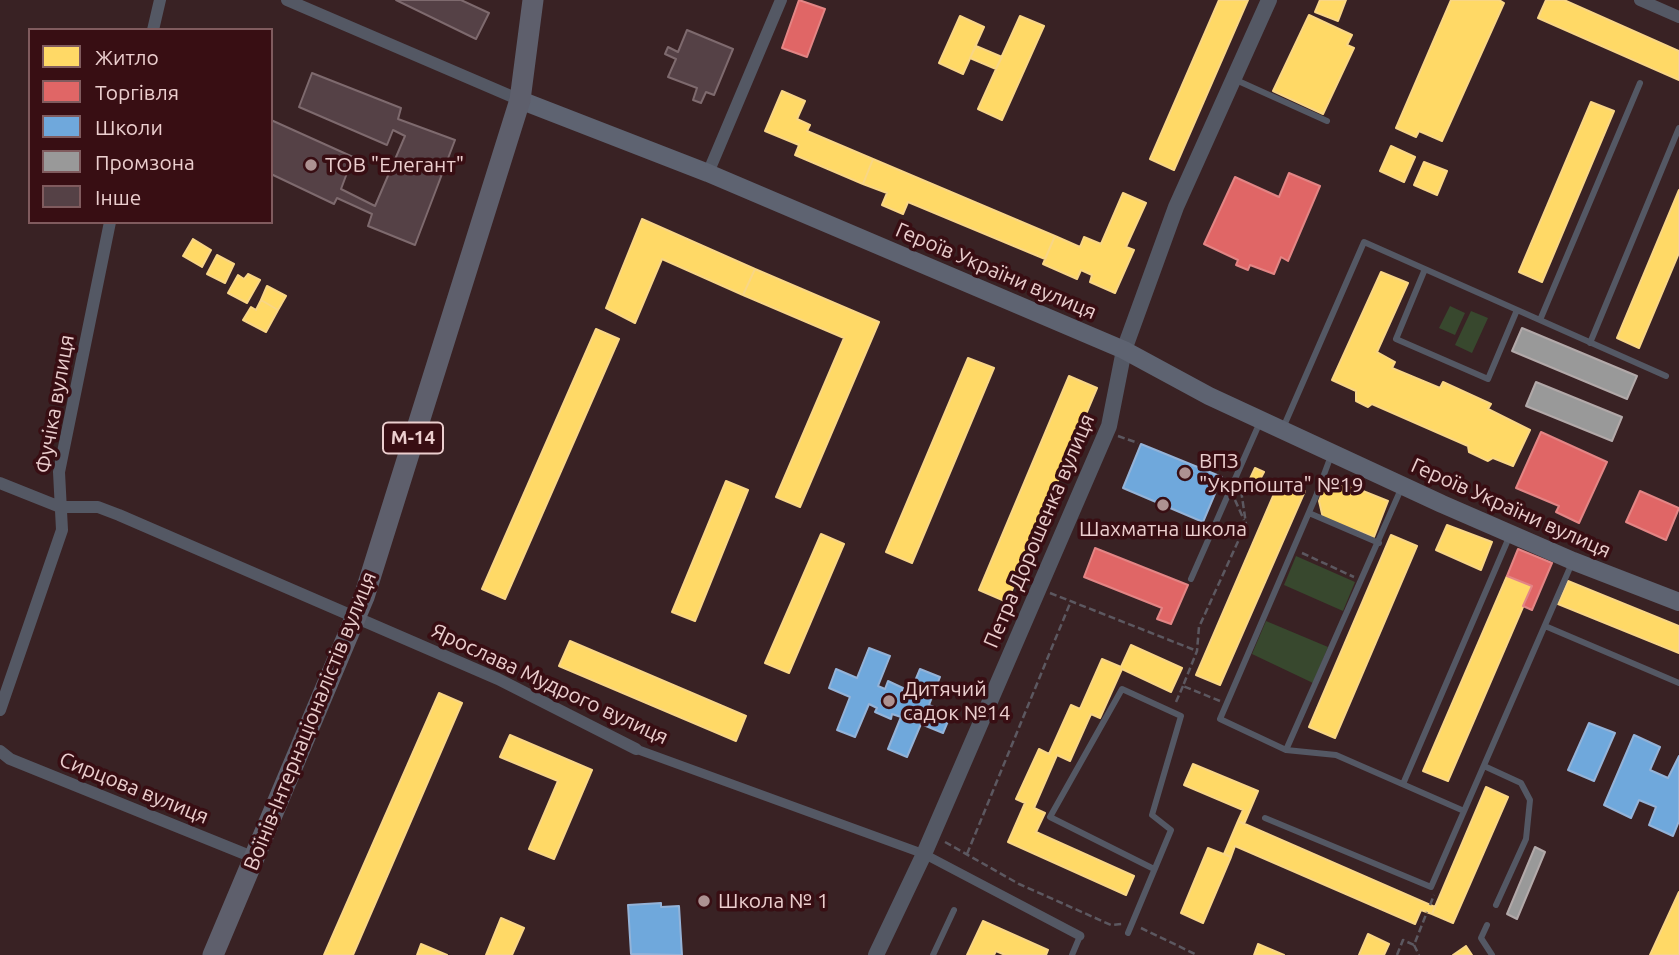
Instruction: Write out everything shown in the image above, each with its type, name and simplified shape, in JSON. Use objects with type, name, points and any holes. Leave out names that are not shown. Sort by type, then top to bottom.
[{"type":"highway","name":"Воїнів-Інтернаціоналістів вулиця","points":[[213,955],[357,616],[520,100],[533,0]]},
{"type":"main road","name":"Героїв України вулиця","points":[[520,100],[708,173],[1124,350],[1209,396],[1510,534],[1679,602]]},
{"type":"street","points":[[153,28],[160,0]]},
{"type":"street","name":"Героїв України вулиця","points":[[287,0],[520,100]]},
{"type":"street","points":[[708,173],[781,0]]},
{"type":"street","name":"Петра Дорошенка вулиця","points":[[876,955],[924,854],[1109,426],[1124,350],[1176,207],[1269,0]]},
{"type":"street","points":[[1640,0],[1679,17]]},
{"type":"street","name":"Фучіка вулиця","points":[[0,710],[62,530],[59,472],[110,224]]},
{"type":"street","name":"Ярослава Мудрого вулиця","points":[[0,482],[60,507],[98,507],[336,611],[357,616],[498,679],[636,749],[924,854],[1080,936]]},
{"type":"street","name":"Сирцова вулиця","points":[[0,751],[10,758],[255,858]]},
{"type":"lane","points":[[1234,79],[1327,121]]},
{"type":"lane","points":[[1540,320],[1640,83]]},
{"type":"lane","points":[[1590,343],[1679,128]]},
{"type":"lane","points":[[1282,430],[1364,242],[1666,376]]},
{"type":"lane","points":[[1425,269],[1396,339],[1488,379],[1517,310]]},
{"type":"lane","points":[[1191,579],[1261,420]]},
{"type":"lane","points":[[1332,452],[1220,719],[1286,750],[1336,755],[1464,811]]},
{"type":"lane","points":[[1286,750],[1403,485]]},
{"type":"lane","points":[[1308,513],[1379,543]]},
{"type":"lane","points":[[1404,784],[1510,534]]},
{"type":"lane","points":[[1265,818],[1431,887],[1573,561]]},
{"type":"lane","points":[[1545,626],[1679,683]]},
{"type":"lane","points":[[1128,933],[1171,830],[1152,815],[1181,716],[1122,690],[1051,817],[1154,869]]},
{"type":"lane","points":[[1484,766],[1521,783],[1530,800],[1526,839],[1496,905]]},
{"type":"lane","points":[[933,955],[954,910]]},
{"type":"lane","points":[[1487,925],[1481,939],[1492,955]]},
{"type":"lane","points":[[1072,955],[1080,936]]},
{"type":"path","points":[[1118,436],[1138,443]]},
{"type":"path","points":[[1171,712],[1197,651],[1199,627],[1246,524],[1241,489]]},
{"type":"path","points":[[1293,549],[1362,581]]},
{"type":"path","points":[[1049,593],[1197,651]]},
{"type":"path","points":[[967,855],[1071,601]]},
{"type":"path","points":[[1183,686],[1226,703]]},
{"type":"path","points":[[942,841],[1019,884],[1111,925]]},
{"type":"path","points":[[1414,945],[1427,912]]},
{"type":"path","points":[[1132,924],[1197,955]]},
{"type":"path","points":[[1397,955],[1403,940],[1414,945],[1419,955]]},
{"type":"green space","points":[[1450,306],[1465,313],[1455,335],[1439,328]]},
{"type":"green space","points":[[1471,311],[1488,318],[1472,353],[1455,345]]},
{"type":"green space","points":[[1296,556],[1355,582],[1343,611],[1284,585]]},
{"type":"green space","points":[[1266,621],[1328,647],[1313,683],[1252,654]]},
{"type":"building: Житло","points":[[1219,0],[1248,0],[1174,170],[1150,159]]},
{"type":"building: Житло","points":[[1320,0],[1346,0],[1338,21],[1315,12]]},
{"type":"building: Житло","points":[[1451,0],[1499,0],[1504,3],[1442,141],[1419,131],[1416,137],[1396,128]]},
{"type":"building: Житло","points":[[1546,0],[1564,0],[1679,51],[1679,80],[1538,18]]},
{"type":"building: Житло","points":[[1309,15],[1352,35],[1347,45],[1354,48],[1323,114],[1273,91]]},
{"type":"building: Житло","points":[[960,16],[984,27],[963,74],[939,63]]},
{"type":"building: Житло","points":[[1020,16],[1044,26],[1002,120],[978,109]]},
{"type":"building: Житло","points":[[976,46],[1002,57],[996,69],[970,58]]},
{"type":"building: Житло","points":[[782,91],[805,101],[797,119],[810,125],[807,131],[873,159],[863,184],[795,155],[799,145],[765,131]]},
{"type":"building: Житло","points":[[1591,102],[1614,111],[1542,282],[1519,272]]},
{"type":"building: Житло","points":[[1391,146],[1415,157],[1404,182],[1380,171]]},
{"type":"building: Житло","points":[[873,159],[1055,236],[1045,259],[908,202],[903,214],[882,205],[887,193],[863,184]]},
{"type":"building: Житло","points":[[1424,162],[1447,171],[1437,195],[1414,185]]},
{"type":"building: Житло","points":[[1679,190],[1679,253],[1639,348],[1617,338]]},
{"type":"building: Житло","points":[[1123,193],[1146,203],[1126,247],[1134,250],[1115,293],[1090,282],[1092,275],[1081,270],[1077,279],[1043,264],[1055,236],[1080,247],[1084,237],[1101,244]]},
{"type":"building: Житло","points":[[642,219],[755,269],[743,295],[662,259],[635,323],[606,308]]},
{"type":"building: Житло","points":[[193,239],[211,250],[202,267],[183,256]]},
{"type":"building: Житло","points":[[217,255],[234,264],[225,283],[207,274]]},
{"type":"building: Житло","points":[[755,269],[879,322],[800,507],[776,497],[844,338],[743,295]]},
{"type":"building: Житло","points":[[1381,272],[1408,283],[1377,352],[1395,362],[1392,368],[1440,388],[1443,382],[1491,404],[1488,409],[1530,430],[1513,466],[1493,458],[1488,461],[1469,452],[1468,446],[1372,404],[1368,407],[1356,401],[1356,391],[1332,380]]},
{"type":"building: Житло","points":[[248,274],[260,280],[247,303],[228,293],[238,275],[244,279]]},
{"type":"building: Житло","points":[[267,286],[286,296],[278,310],[261,300]]},
{"type":"building: Житло","points":[[261,300],[278,310],[266,332],[243,320],[251,307],[256,310]]},
{"type":"building: Житло","points":[[596,329],[619,339],[505,599],[482,589]]},
{"type":"building: Житло","points":[[968,358],[994,368],[912,563],[886,552]]},
{"type":"building: Житло","points":[[1069,376],[1097,388],[1007,602],[979,590]]},
{"type":"building: Житло","points":[[1255,468],[1264,472],[1255,489],[1247,485]]},
{"type":"building: Житло","points":[[1328,477],[1388,501],[1374,537],[1323,518],[1319,501]]},
{"type":"building: Житло","points":[[1280,480],[1305,491],[1220,685],[1196,675]]},
{"type":"building: Житло","points":[[726,481],[748,490],[695,621],[672,612]]},
{"type":"building: Житло","points":[[1447,525],[1492,542],[1481,570],[1436,550]]},
{"type":"building: Житло","points":[[821,534],[844,544],[789,673],[765,663]]},
{"type":"building: Житло","points":[[1391,535],[1417,546],[1335,738],[1309,727]]},
{"type":"building: Житло","points":[[1507,576],[1532,586],[1448,781],[1423,771]]},
{"type":"building: Житло","points":[[1568,581],[1679,626],[1679,653],[1558,604]]},
{"type":"building: Житло","points":[[570,641],[746,716],[736,741],[559,666]]},
{"type":"building: Житло","points":[[1131,645],[1182,668],[1171,692],[1122,669],[1100,718],[1091,714],[1070,761],[1057,755],[1034,808],[1045,813],[1036,832],[1134,876],[1126,895],[1008,842],[1025,803],[1016,799],[1039,749],[1049,754],[1071,705],[1080,709],[1102,659],[1121,667]]},
{"type":"building: Житло","points":[[439,693],[462,703],[353,955],[324,955]]},
{"type":"building: Житло","points":[[510,735],[592,770],[554,859],[529,849],[558,781],[500,757]]},
{"type":"building: Житло","points":[[1193,764],[1258,791],[1244,824],[1238,821],[1243,810],[1184,785]]},
{"type":"building: Житло","points":[[1486,787],[1508,797],[1453,923],[1432,914]]},
{"type":"building: Житло","points":[[1238,821],[1435,907],[1432,914],[1421,910],[1415,924],[1235,846],[1231,857],[1224,854]]},
{"type":"building: Житло","points":[[1208,848],[1231,857],[1203,923],[1181,913]]},
{"type":"building: Житло","points":[[1679,892],[1679,955],[1650,955]]},
{"type":"building: Житло","points":[[501,918],[524,928],[512,955],[486,955]]},
{"type":"building: Житло","points":[[983,921],[1048,950],[1046,955],[1005,955],[996,951],[994,955],[967,955]]},
{"type":"building: Житло","points":[[1368,934],[1389,944],[1384,955],[1359,955]]},
{"type":"building: Житло","points":[[421,944],[447,955],[417,955]]},
{"type":"building: Житло","points":[[1258,944],[1284,955],[1254,955]]},
{"type":"building: Житло","points":[[1466,946],[1472,955],[1453,955]]},
{"type":"building: Торгівля","points":[[799,0],[825,9],[807,57],[782,48]]},
{"type":"building: Торгівля","points":[[1289,173],[1320,186],[1288,261],[1281,257],[1274,274],[1250,265],[1248,270],[1236,265],[1238,260],[1204,244],[1235,177],[1279,197]]},
{"type":"building: Торгівля","points":[[1541,432],[1607,462],[1579,523],[1556,512],[1559,506],[1516,488]]},
{"type":"building: Торгівля","points":[[1640,491],[1679,508],[1666,540],[1626,522]]},
{"type":"building: Торгівля","points":[[1095,548],[1188,585],[1171,624],[1157,619],[1162,608],[1084,577]]},
{"type":"building: Торгівля","points":[[1518,549],[1552,563],[1532,610],[1523,606],[1532,586],[1507,576]]},
{"type":"building: Школи","points":[[1141,444],[1222,477],[1203,522],[1123,488]]},
{"type":"building: Школи","name":"Дитячий садок №14","points":[[869,648],[890,656],[878,686],[885,689],[888,681],[903,688],[900,695],[908,698],[920,669],[940,677],[929,705],[951,714],[943,733],[921,724],[907,757],[888,749],[901,717],[892,714],[891,719],[875,712],[877,708],[869,704],[855,737],[837,730],[850,697],[829,688],[836,669],[857,678]]},
{"type":"building: Школи","points":[[1589,723],[1615,733],[1594,781],[1568,770]]},
{"type":"building: Школи","points":[[1634,735],[1660,747],[1650,770],[1668,778],[1679,756],[1679,821],[1673,836],[1649,825],[1656,807],[1639,800],[1631,818],[1604,805]]},
{"type":"building: Школи","points":[[661,903],[661,907],[679,906],[682,955],[631,954],[628,905]]},
{"type":"building: Промзона","points":[[1522,328],[1637,376],[1627,399],[1512,351]]},
{"type":"building: Промзона","points":[[1536,382],[1622,417],[1612,441],[1526,406]]},
{"type":"building: Промзона","points":[[1535,847],[1545,852],[1517,919],[1507,914]]},
{"type":"building: Інше","points":[[396,0],[461,0],[489,13],[476,39]]},
{"type":"building: Інше","points":[[687,30],[733,49],[714,95],[706,92],[701,103],[693,100],[697,88],[668,77],[676,59],[665,54],[668,47],[678,52]]},
{"type":"building: Інше","name":"ТОВ \"Елегант\"","points":[[312,73],[401,108],[398,119],[455,140],[415,245],[368,226],[372,214],[337,198],[334,204],[273,175],[273,121],[353,157],[341,189],[375,206],[405,136],[393,130],[387,145],[299,107]]},
{"type":"place","name":"ТОВ \"Елегант\"","points":[[311,165]]},
{"type":"place","name":"ВПЗ \"Укрпошта\" №19","points":[[1185,473]]},
{"type":"place","name":"Шахматна школа","points":[[1163,505]]},
{"type":"place","name":"Дитячий садок №14","points":[[889,701]]},
{"type":"place","name":"Школа № 1","points":[[704,901]]}]
